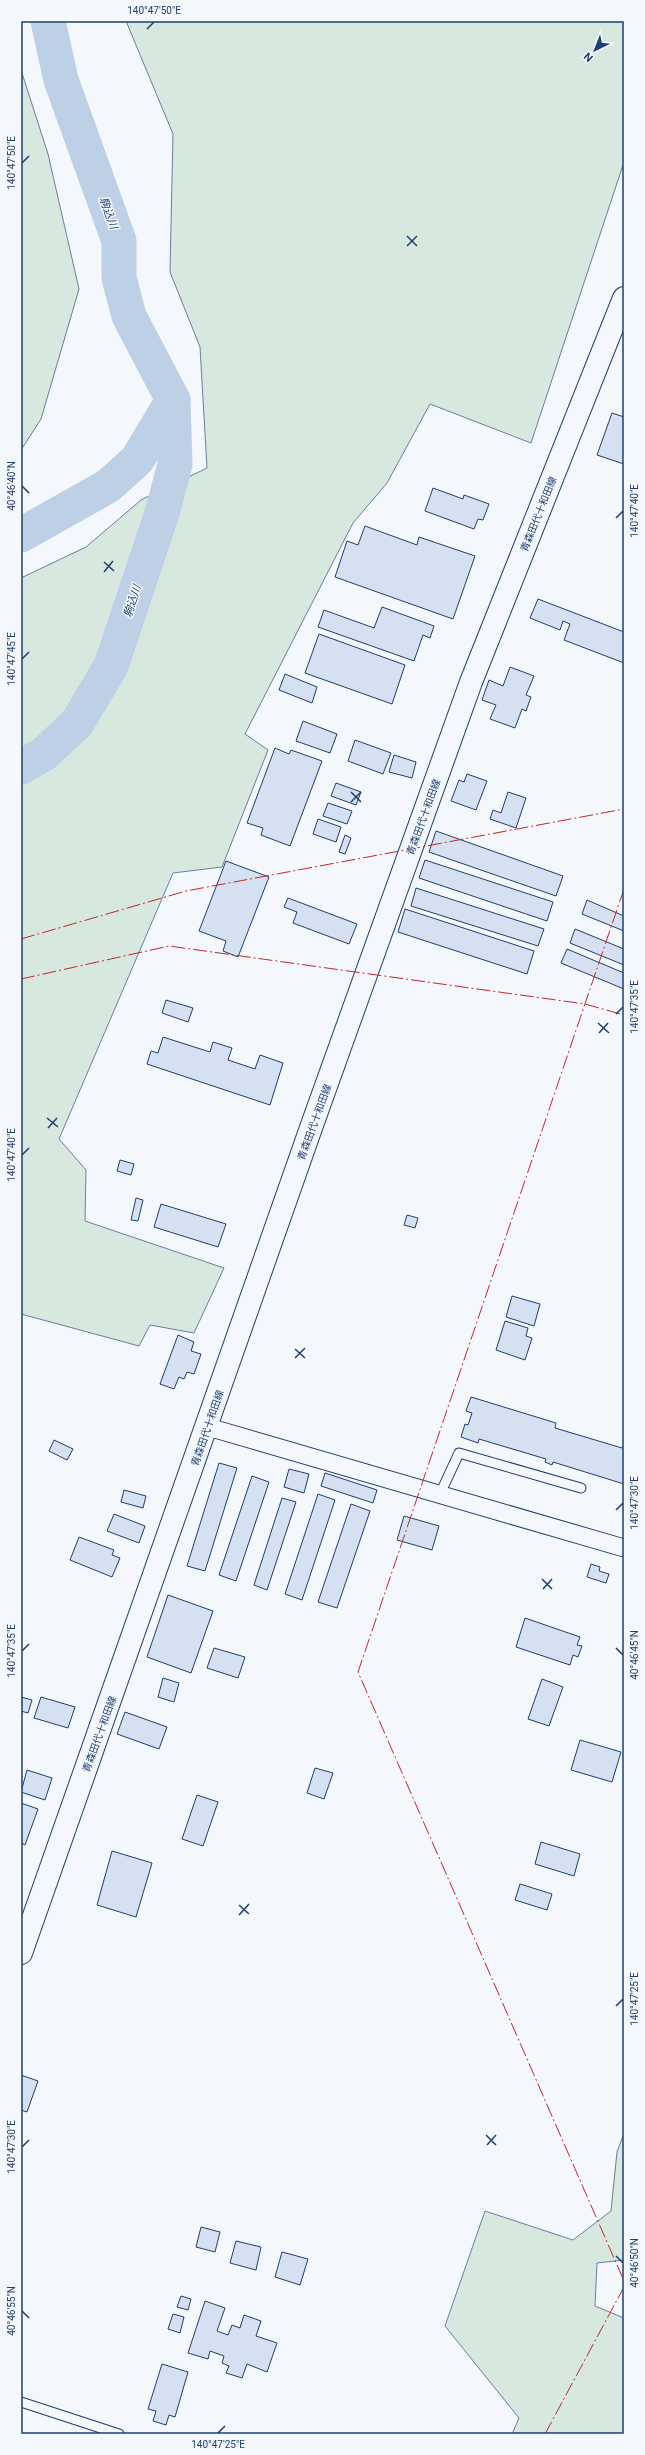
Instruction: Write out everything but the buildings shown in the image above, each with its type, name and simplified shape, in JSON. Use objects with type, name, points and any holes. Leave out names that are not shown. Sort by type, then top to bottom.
[{"type":"main road","name":"青森田代十和田線","points":[[21,1953],[208,1427],[312,1125],[471,682],[624,298]]},
{"type":"street","points":[[208,1427],[624,1548]]},
{"type":"lane","points":[[440,1494],[458,1453],[581,1488]]},
{"type":"lane","points":[[21,2402],[119,2434]]},
{"type":"shaded area","points":[[126,21],[624,21],[624,162],[531,443],[430,404],[387,483],[353,523],[245,734],[268,750],[222,867],[173,873],[59,1139],[86,1170],[85,1221],[224,1268],[194,1333],[150,1325],[139,1346],[21,1314],[21,578],[86,547],[141,500],[207,468],[200,347],[170,272],[173,134]]},
{"type":"shaded area","points":[[21,70],[48,154],[79,289],[41,419],[21,450]]},
{"type":"shaded area","points":[[624,2133],[624,2260],[597,2263],[595,2306],[624,2318],[624,2434],[512,2434],[519,2418],[445,2326],[485,2211],[573,2240],[611,2211],[617,2152]]},
{"type":"waterway","name":"駒込川","points":[[21,767],[44,754],[77,723],[111,666],[163,510],[175,464],[173,400],[129,316],[119,278],[119,241],[61,80],[48,21]]},
{"type":"waterway","name":"駒込川","points":[[21,535],[108,486],[137,460],[173,400]]},
{"type":"power","points":[[21,939],[186,891],[624,809]]},
{"type":"power","points":[[624,889],[358,1672],[624,2281]]},
{"type":"power","points":[[21,979],[169,946],[585,1004],[624,1015]]},
{"type":"power","points":[[545,2434],[624,2287]]}]
